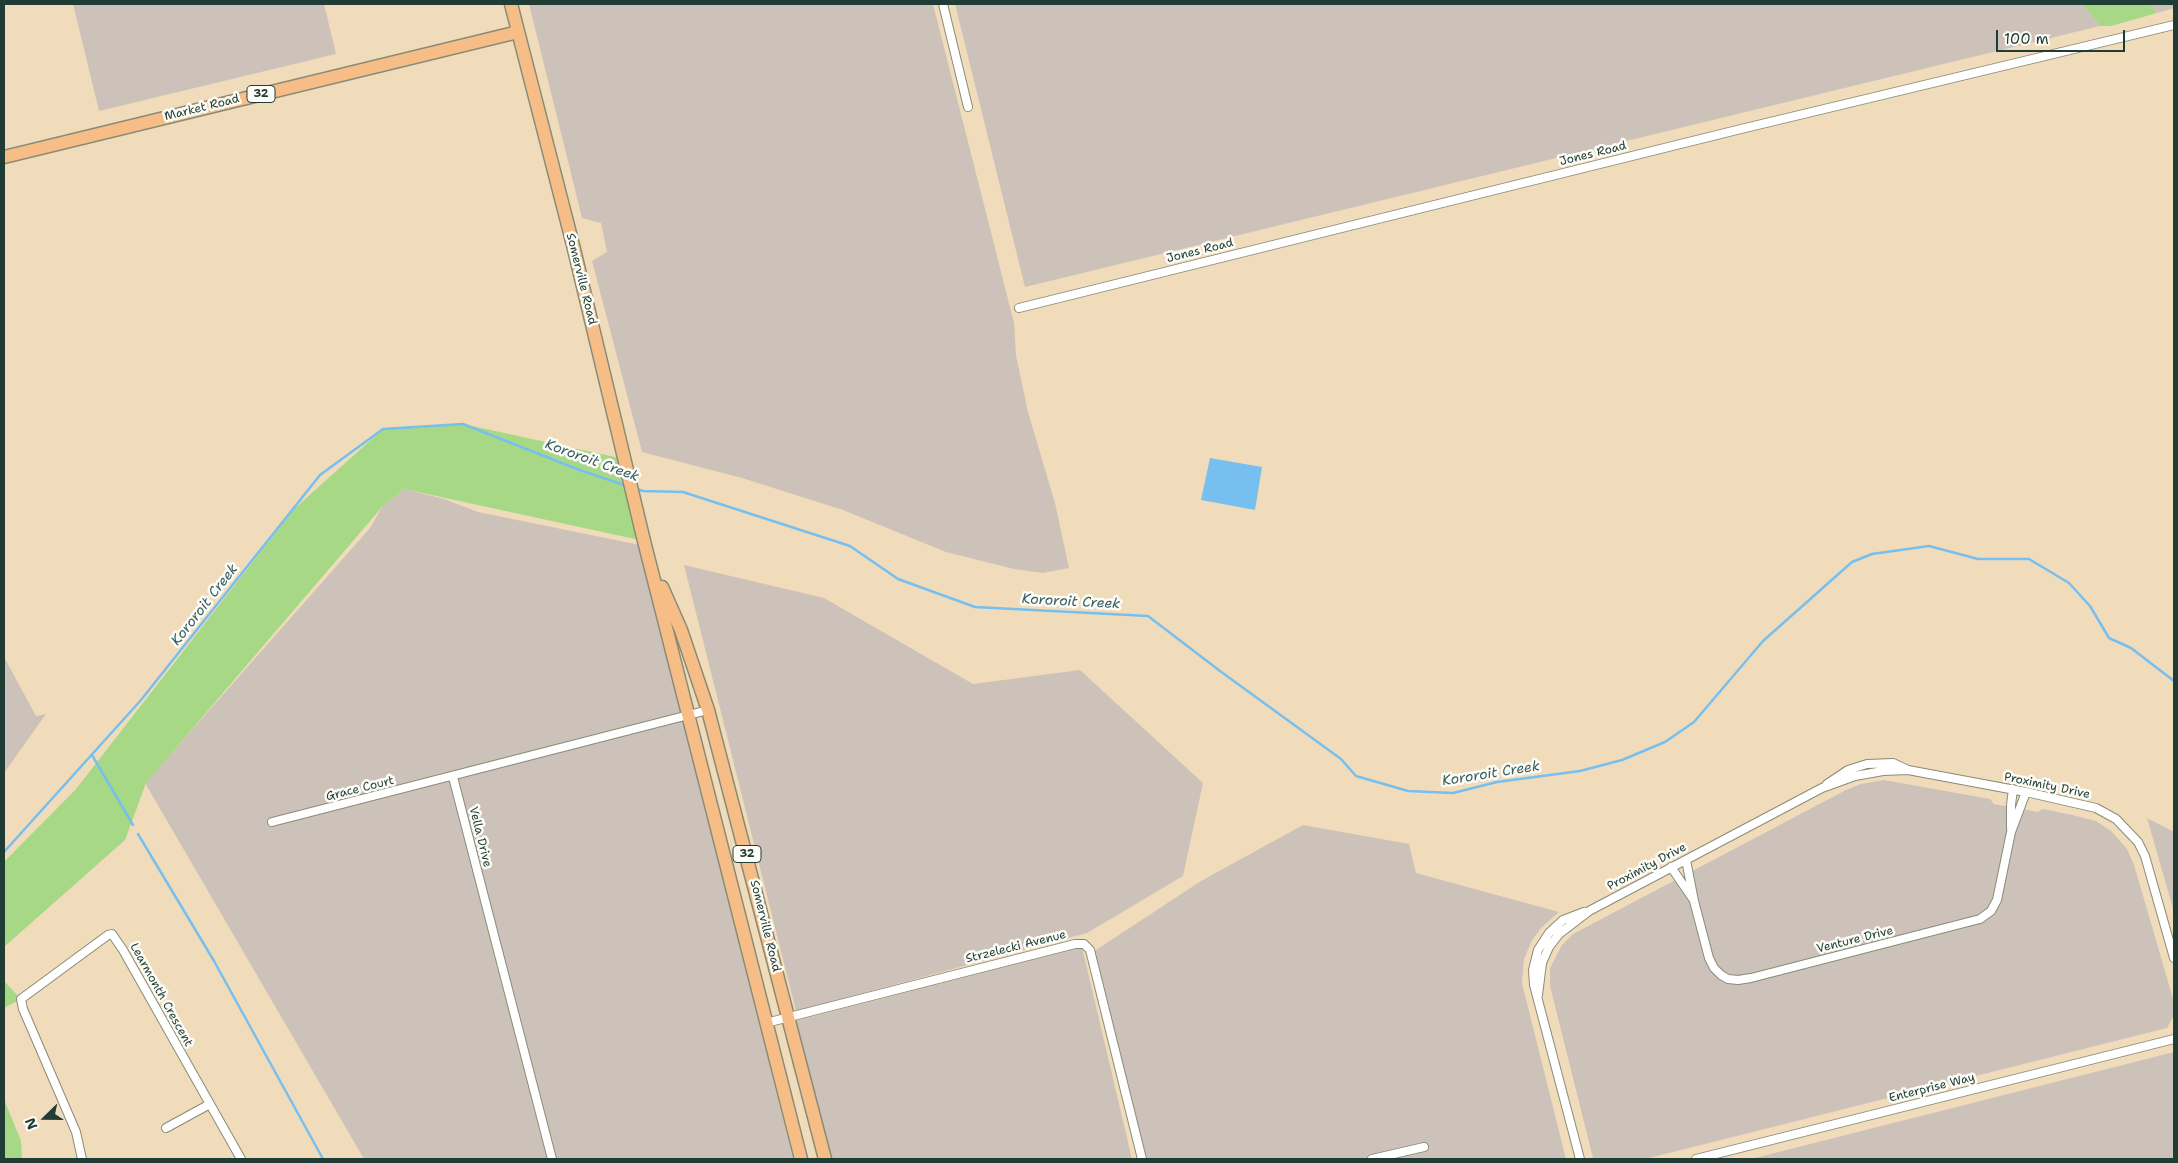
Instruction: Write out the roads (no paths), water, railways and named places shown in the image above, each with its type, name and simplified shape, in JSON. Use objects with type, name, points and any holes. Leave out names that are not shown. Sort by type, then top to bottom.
[{"type":"main road","name":"Somerville Road","points":[[511,4],[573,245],[688,716],[801,1159]]},
{"type":"main road","name":"Market Road","points":[[4,157],[518,32]]},
{"type":"main road","name":"Somerville Road","points":[[648,555],[681,630],[708,710],[825,1159]]},
{"type":"street","points":[[943,4],[968,107]]},
{"type":"street","name":"Jones Road","points":[[1018,308],[1741,128],[2174,24]]},
{"type":"street","points":[[453,777],[708,710]]},
{"type":"street","name":"Proximity Drive","points":[[1580,1159],[1538,995],[1542,963],[1549,947],[1559,934],[1589,911],[1822,788],[1870,772],[1908,770],[2013,789],[2096,808],[2116,819],[2127,829],[2145,856],[2174,958]]},
{"type":"street","name":"Grace Court","points":[[272,822],[453,777]]},
{"type":"street","name":"Vella Drive","points":[[453,777],[552,1159]]},
{"type":"street","name":"Venture Drive","points":[[2011,832],[2010,805],[2013,789]]},
{"type":"street","name":"Venture Drive","points":[[1686,860],[1709,958],[1714,968],[1728,979],[1751,978],[1980,919],[1991,911],[1998,900],[2011,832],[2026,792]]},
{"type":"street","name":"Venture Drive","points":[[1671,867],[1694,900]]},
{"type":"street","name":"Learmonth Crescent","points":[[82,1159],[76,1132],[23,1008],[21,999],[108,935],[112,934],[123,950],[241,1159]]},
{"type":"street","name":"Strzelecki Avenue","points":[[766,1023],[1075,944],[1084,944],[1090,950],[1142,1159]]},
{"type":"street","name":"Enterprise Way","points":[[1696,1159],[2174,1039]]},
{"type":"street","points":[[166,1128],[210,1104]]},
{"type":"street","points":[[1372,1159],[1424,1147]]},
{"type":"water","points":[[1210,458],[1262,467],[1255,510],[1201,500]]},
{"type":"waterway","name":"Kororoit Creek","points":[[4,852],[141,700],[320,475],[383,429],[463,424],[577,469],[627,486]]},
{"type":"waterway","name":"Kororoit Creek","points":[[637,489],[643,491],[683,492],[850,546],[898,579],[975,607],[1148,616],[1341,759],[1356,776],[1408,791],[1453,793],[1497,782],[1580,771],[1622,760],[1665,742],[1694,722],[1763,641],[1852,562],[1872,554],[1929,546],[1978,559],[2029,559],[2069,583],[2090,606],[2109,638],[2131,648],[2174,681]]},
{"type":"waterway","points":[[92,755],[133,825]]},
{"type":"waterway","points":[[138,834],[214,961],[323,1159]]}]
